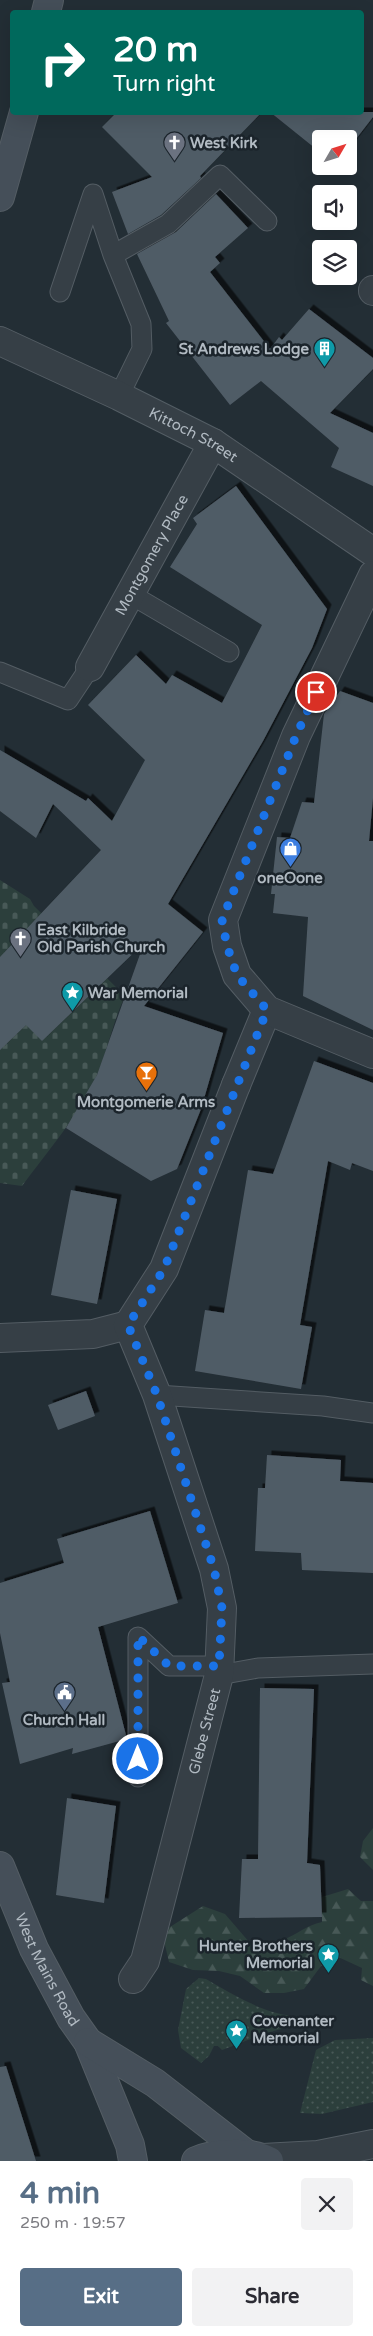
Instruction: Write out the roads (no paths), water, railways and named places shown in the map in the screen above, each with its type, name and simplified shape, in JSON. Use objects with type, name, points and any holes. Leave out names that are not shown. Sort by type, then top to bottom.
[{"type":"main road","points":[[0,196],[23,115]]},
{"type":"main road","name":"West Mains Road","points":[[0,1866],[34,1949],[71,2018],[88,2042],[124,2129],[133,2161]]},
{"type":"main road","name":"West Mains Road","points":[[88,2042],[155,2083],[261,2158]]},
{"type":"main road","points":[[196,2161],[231,2153],[261,2158]]},
{"type":"street","name":"Kittoch Street","points":[[0,341],[119,396],[212,443],[373,552]]},
{"type":"street","name":"Montgomery Place","points":[[90,667],[212,443]]},
{"type":"street","points":[[373,575],[296,736],[222,920],[227,946],[237,975],[267,1010],[373,1054]]},
{"type":"street","points":[[0,1338],[93,1334],[128,1325],[164,1269],[267,1010]]},
{"type":"street","name":"Glebe Street","points":[[128,1325],[157,1395],[214,1569],[222,1608],[219,1671],[145,1961],[133,1979]]},
{"type":"street","points":[[261,2158],[318,2155],[373,2144]]},
{"type":"lane","points":[[113,255],[168,224],[220,175],[266,221]]},
{"type":"lane","points":[[60,292],[93,194],[113,255],[142,324],[142,349],[119,396]]},
{"type":"lane","points":[[130,594],[229,652]]},
{"type":"lane","points":[[0,672],[68,700],[90,667]]},
{"type":"lane","points":[[157,1395],[323,1406],[373,1412]]},
{"type":"lane","points":[[138,1777],[138,1636],[169,1666],[219,1671],[373,1664]]},
{"type":"place","name":"West Kirk","points":[[174,162]]},
{"type":"place","name":"St Andrews Lodge","points":[[325,368]]},
{"type":"place","name":"oneOone","points":[[290,868]]},
{"type":"place","name":"East Kilbride Old Parish Church","points":[[21,958]]},
{"type":"place","name":"War Memorial","points":[[72,1012]]},
{"type":"place","name":"Montgomerie Arms","points":[[146,1092]]},
{"type":"place","name":"Church Hall","points":[[64,1711]]},
{"type":"place","name":"Hunter Brothers Memorial","points":[[329,1974]]},
{"type":"place","name":"Covenanter Memorial","points":[[236,2049]]}]
